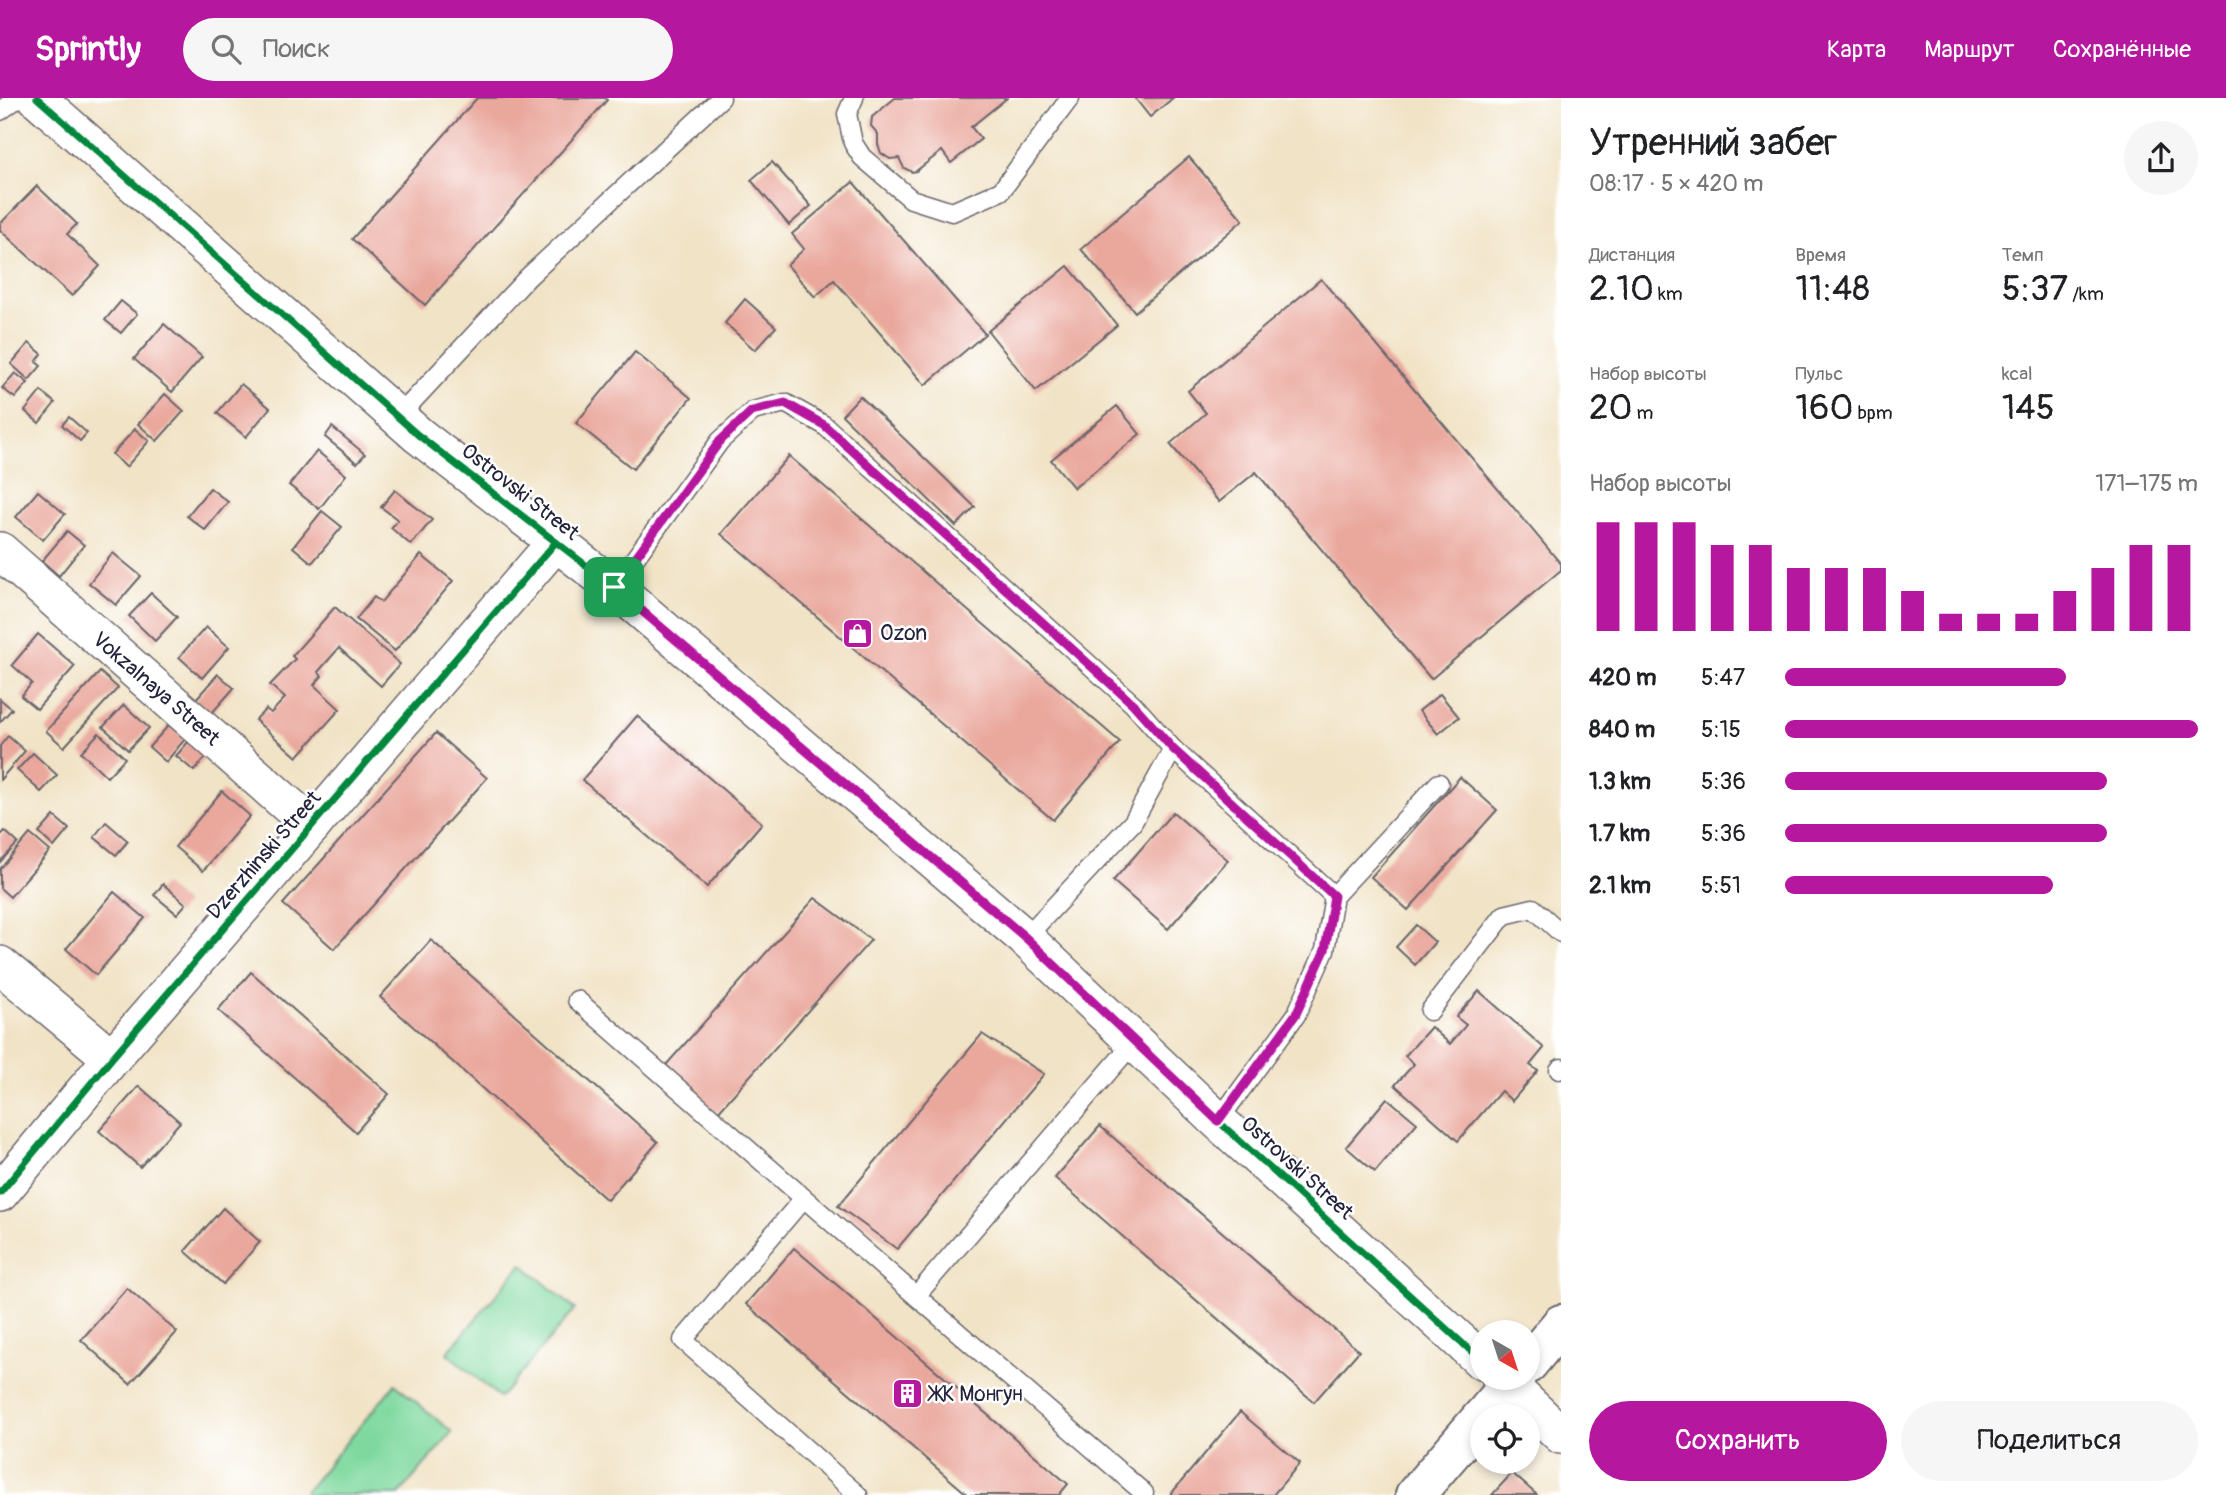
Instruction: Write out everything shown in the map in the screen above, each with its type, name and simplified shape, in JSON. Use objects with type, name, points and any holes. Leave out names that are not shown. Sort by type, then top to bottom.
[{"type":"street","name":"Ostrovski Street","points":[[37,98],[418,435],[614,587],[1026,938],[1218,1121],[1470,1341]]},
{"type":"street","name":"Dzerzhinski Street","points":[[0,1193],[112,1058],[556,542]]},
{"type":"street","name":"Vokzalnaya Street","points":[[0,551],[312,827]]},
{"type":"street","points":[[0,965],[112,1058]]},
{"type":"street","points":[[1540,1343],[1561,1324]]},
{"type":"street","name":"Ostrovski Street","points":[[1522,1390],[1561,1435]]},
{"type":"street","points":[[1415,1495],[1470,1431]]},
{"type":"lane","points":[[0,111],[18,98]]},
{"type":"lane","points":[[398,417],[527,277],[721,98]]},
{"type":"lane","points":[[853,98],[846,114],[853,142],[862,158],[911,199],[952,212],[1001,191],[1070,98]]},
{"type":"lane","points":[[614,587],[720,441],[752,411],[785,403],[824,425],[1133,704],[1173,749],[1334,896]]},
{"type":"lane","points":[[1026,938],[1133,822],[1173,749]]},
{"type":"lane","points":[[1218,1121],[1296,1014],[1325,950],[1334,896],[1439,783]]},
{"type":"lane","points":[[1430,1011],[1504,915],[1533,908],[1561,933]]},
{"type":"lane","points":[[577,1000],[1144,1493]]},
{"type":"lane","points":[[916,1296],[1134,1042]]},
{"type":"lane","points":[[804,1198],[683,1340],[858,1495]]},
{"type":"green space","points":[[522,1264],[575,1309],[500,1398],[447,1353]]},
{"type":"green space","points":[[395,1384],[452,1432],[399,1495],[306,1495],[304,1493]]},
{"type":"building","points":[[477,98],[607,100],[425,305],[352,239]]},
{"type":"building","points":[[895,98],[1007,98],[971,127],[981,139],[951,163],[942,151],[912,172],[904,168],[899,158],[890,159],[881,153],[878,134],[871,126],[872,117]]},
{"type":"building","points":[[1135,98],[1173,98],[1150,117]]},
{"type":"building","points":[[1189,157],[1243,220],[1135,312],[1081,249]]},
{"type":"building","points":[[772,162],[811,206],[789,225],[751,180]]},
{"type":"building","points":[[853,182],[985,334],[925,385],[834,280],[815,297],[787,265],[804,249],[792,234]]},
{"type":"building","points":[[37,186],[77,224],[67,234],[100,266],[72,296],[0,230],[0,224]]},
{"type":"building","points":[[1068,266],[1117,325],[1036,391],[988,331]]},
{"type":"building","points":[[1321,279],[1561,564],[1561,570],[1431,679],[1256,472],[1219,502],[1170,444],[1206,413],[1188,391]]},
{"type":"building","points":[[745,299],[776,327],[755,350],[725,323]]},
{"type":"building","points":[[121,301],[137,314],[121,333],[105,320]]},
{"type":"building","points":[[164,324],[202,357],[172,392],[134,359]]},
{"type":"building","points":[[29,343],[42,354],[36,362],[41,366],[29,380],[11,364]]},
{"type":"building","points":[[635,352],[691,398],[633,469],[576,423]]},
{"type":"building","points":[[15,373],[28,383],[15,398],[2,388]]},
{"type":"building","points":[[241,384],[270,408],[246,437],[217,413]]},
{"type":"building","points":[[41,391],[55,403],[39,423],[25,411]]},
{"type":"building","points":[[165,394],[184,411],[157,441],[138,424]]},
{"type":"building","points":[[860,396],[975,507],[956,526],[842,415]]},
{"type":"building","points":[[1117,406],[1140,434],[1074,488],[1051,460]]},
{"type":"building","points":[[69,417],[87,433],[80,441],[62,425]]},
{"type":"building","points":[[332,427],[365,454],[357,463],[325,437]]},
{"type":"building","points":[[135,429],[149,441],[126,467],[112,454]]},
{"type":"building","points":[[317,451],[346,475],[319,509],[289,485]]},
{"type":"building","points":[[789,456],[1120,742],[1053,820],[721,534]]},
{"type":"building","points":[[210,488],[228,502],[205,530],[187,516]]},
{"type":"building","points":[[395,490],[432,520],[411,545],[391,528],[398,520],[381,507]]},
{"type":"building","points":[[38,491],[65,514],[43,540],[16,517]]},
{"type":"building","points":[[322,511],[342,527],[312,563],[293,547]]},
{"type":"building","points":[[67,531],[84,545],[59,576],[42,561]]},
{"type":"building","points":[[113,553],[141,576],[116,605],[89,583]]},
{"type":"building","points":[[421,555],[453,581],[395,651],[356,619],[374,597],[381,602]]},
{"type":"building","points":[[151,593],[177,617],[155,641],[129,616]]},
{"type":"building","points":[[335,607],[400,664],[381,686],[339,648],[318,672],[322,676],[314,685],[340,709],[297,757],[255,720],[266,709],[271,713],[285,698],[270,685],[295,659],[292,656]]},
{"type":"building","points":[[206,627],[229,647],[202,678],[179,657]]},
{"type":"building","points":[[38,634],[75,666],[37,709],[21,696],[32,683],[12,665]]},
{"type":"building","points":[[100,672],[118,688],[64,747],[46,731]]},
{"type":"building","points":[[218,674],[234,688],[211,714],[195,700]]},
{"type":"building","points":[[1440,694],[1459,717],[1438,734],[1419,711]]},
{"type":"building","points":[[0,699],[12,709],[0,722]]},
{"type":"building","points":[[124,705],[149,728],[128,750],[103,727]]},
{"type":"building","points":[[637,716],[762,823],[707,887],[582,780]]},
{"type":"building","points":[[169,725],[185,739],[166,762],[149,747]]},
{"type":"building","points":[[99,733],[125,758],[107,777],[81,752]]},
{"type":"building","points":[[436,733],[487,778],[334,949],[283,904]]},
{"type":"building","points":[[8,736],[25,751],[0,780],[0,746]]},
{"type":"building","points":[[189,741],[207,756],[194,771],[176,756]]},
{"type":"building","points":[[33,753],[57,775],[41,792],[17,770]]},
{"type":"building","points":[[1460,777],[1497,810],[1408,910],[1371,877]]},
{"type":"building","points":[[222,791],[250,816],[203,871],[175,847]]},
{"type":"building","points":[[1173,812],[1228,860],[1168,929],[1113,881]]},
{"type":"building","points":[[54,816],[69,829],[54,847],[39,833]]},
{"type":"building","points":[[106,822],[128,841],[116,855],[94,837]]},
{"type":"building","points":[[5,831],[18,843],[0,862],[0,836]]},
{"type":"building","points":[[30,834],[50,851],[10,897],[0,888],[0,869]]},
{"type":"building","points":[[163,884],[186,904],[177,914],[154,895]]},
{"type":"building","points":[[114,892],[145,918],[96,975],[66,949]]},
{"type":"building","points":[[815,898],[871,940],[717,1113],[666,1065]]},
{"type":"building","points":[[1416,925],[1435,942],[1415,965],[1396,947]]},
{"type":"building","points":[[431,940],[658,1142],[607,1200],[380,997]]},
{"type":"building","points":[[251,972],[389,1094],[356,1132],[218,1010]]},
{"type":"building","points":[[1479,991],[1544,1048],[1530,1065],[1538,1071],[1512,1101],[1501,1091],[1458,1141],[1395,1085],[1414,1064],[1405,1056],[1431,1027],[1450,1044],[1466,1025],[1456,1017]]},
{"type":"building","points":[[982,1034],[1044,1074],[897,1249],[838,1206]]},
{"type":"building","points":[[139,1086],[180,1122],[140,1167],[99,1131]]},
{"type":"building","points":[[1387,1098],[1417,1123],[1375,1172],[1346,1147]]},
{"type":"building","points":[[1100,1126],[1359,1351],[1314,1402],[1055,1178]]},
{"type":"building","points":[[223,1208],[260,1242],[223,1284],[185,1251]]},
{"type":"building","name":"ЖК Монгун","points":[[794,1248],[1068,1484],[1059,1495],[968,1495],[746,1304]]},
{"type":"building","points":[[127,1288],[177,1332],[130,1384],[81,1340]]},
{"type":"building","points":[[1240,1412],[1300,1463],[1273,1495],[1170,1495]]},
{"type":"building","points":[[1513,1474],[1537,1495],[1492,1495]]},
{"type":"cycle path","points":[[37,98],[418,435],[614,587],[1025,938],[1218,1121],[1470,1350]]},
{"type":"cycle path","points":[[0,1193],[112,1058],[556,542]]},
{"type":"place","name":"Ozon","points":[[857,633]]},
{"type":"place","name":"ЖК Монгун","points":[[907,1394]]},
{"type":"route","points":[[785,403],[824,425],[1133,704],[1173,749],[1334,896],[1325,950],[1296,1014],[1218,1121],[1026,938],[614,587],[720,441],[752,411],[785,403]]}]
